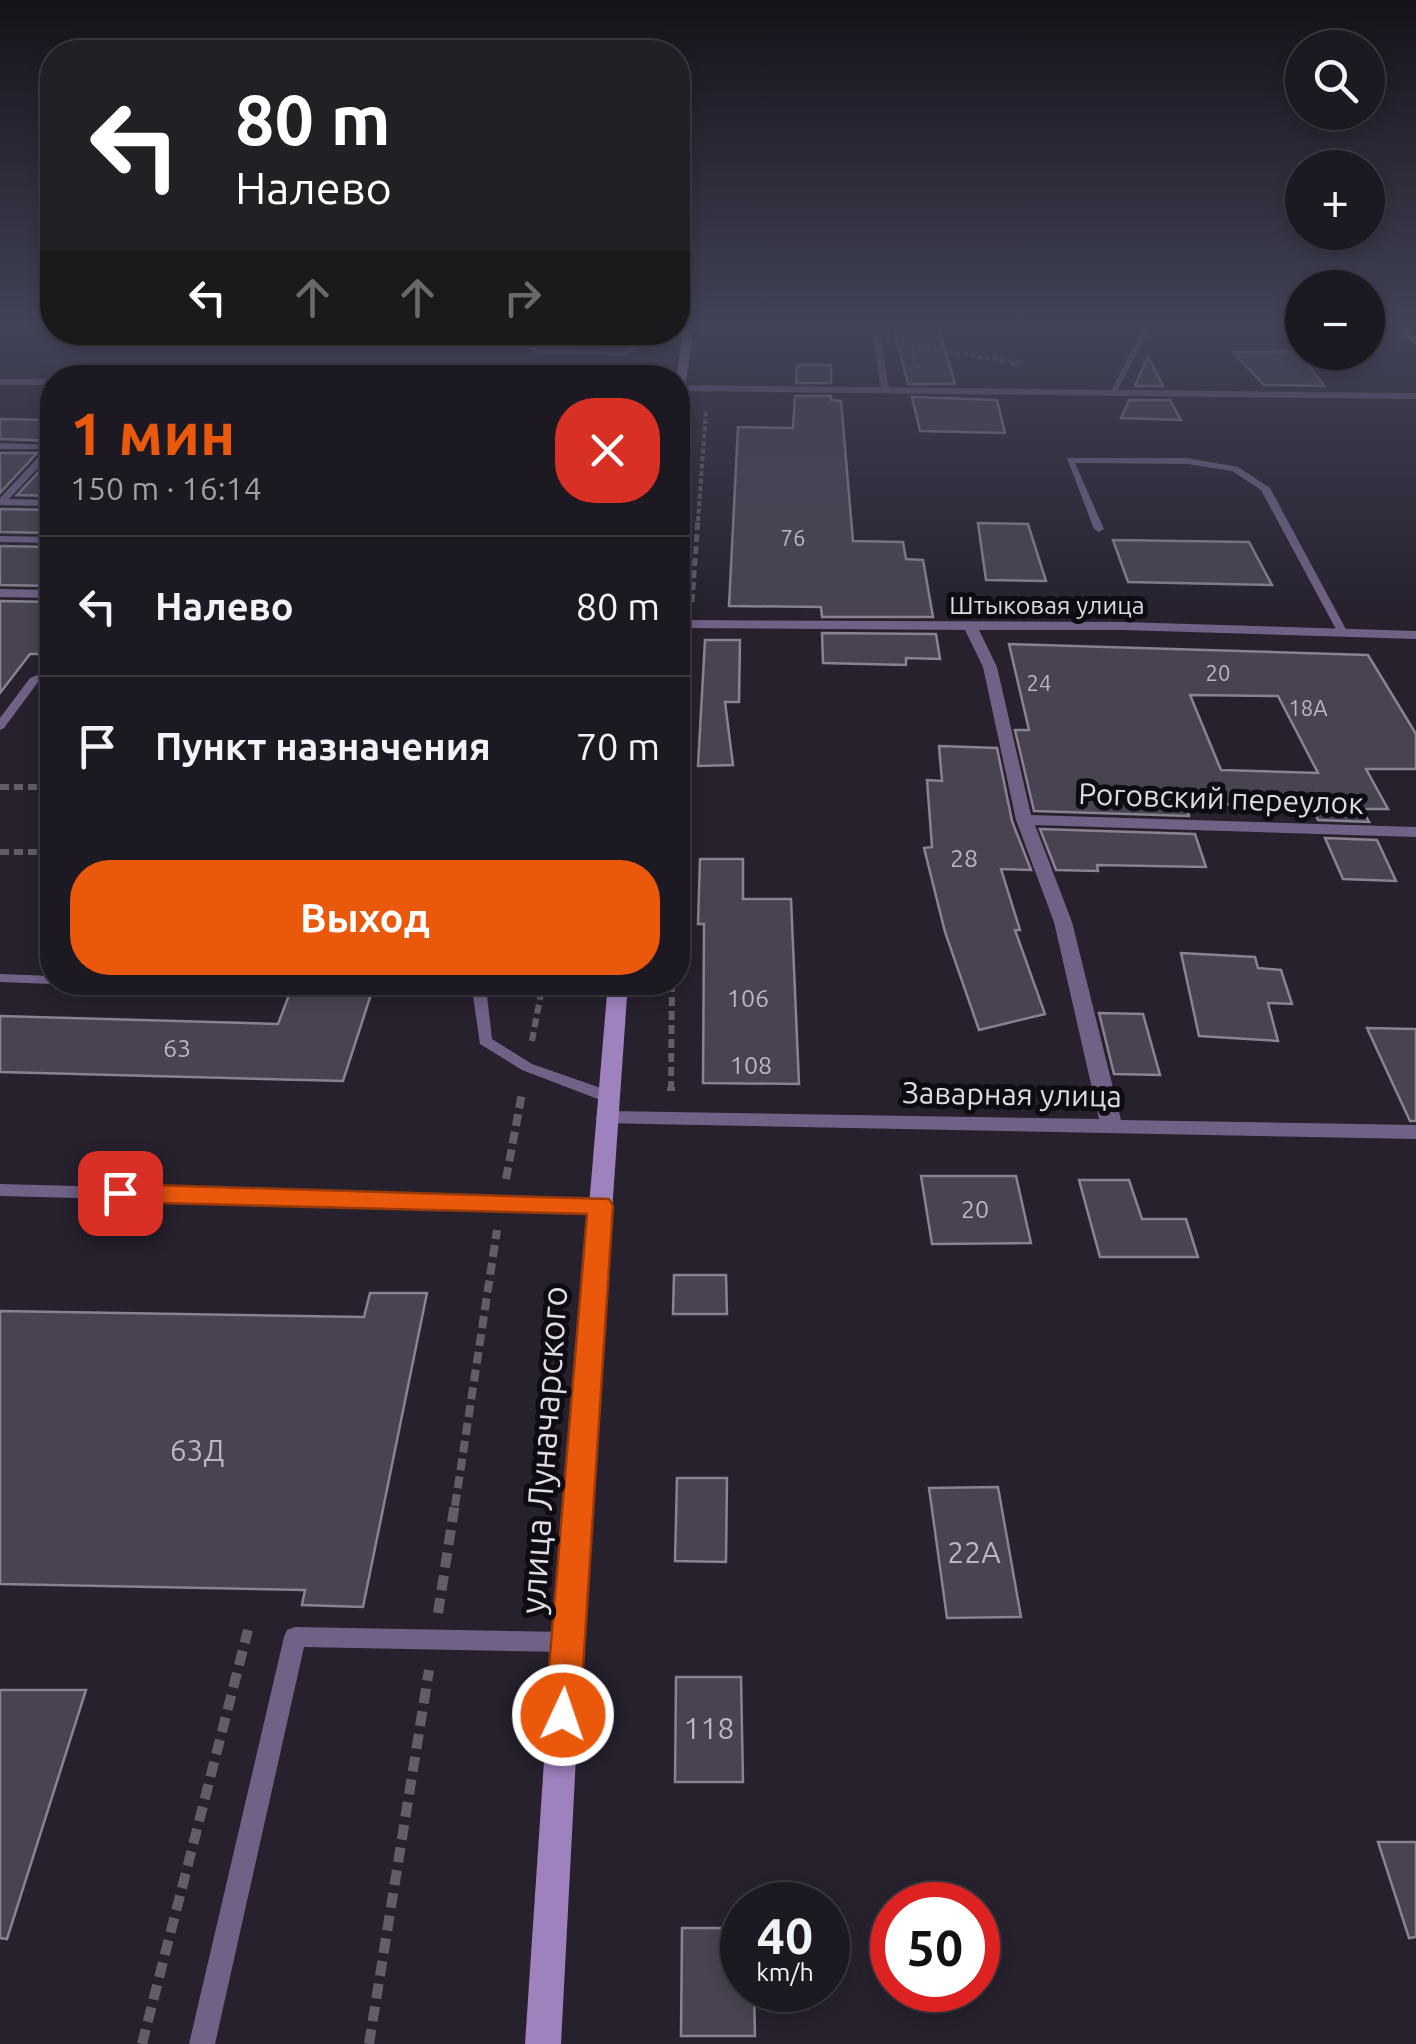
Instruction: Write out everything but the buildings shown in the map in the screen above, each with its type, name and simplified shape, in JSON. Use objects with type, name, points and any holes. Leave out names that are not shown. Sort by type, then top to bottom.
[{"type":"main road","name":"улица Луначарского","points":[[543,2044],[567,1642],[617,995]]},
{"type":"street","points":[[0,593],[40,594]]},
{"type":"street","name":"Штыковая улица","points":[[690,631],[1123,626],[1416,635]]},
{"type":"street","points":[[972,628],[990,667],[1024,820],[1063,922],[1112,1126]]},
{"type":"street","name":"Роговский переулок","points":[[1024,820],[1416,832]]},
{"type":"street","name":"Заварная улица","points":[[608,1108],[671,1119],[1416,1132]]},
{"type":"lane","points":[[0,446],[40,447]]},
{"type":"lane","points":[[1,502],[40,460]]},
{"type":"lane","points":[[1099,529],[1070,460],[1187,460],[1235,469],[1265,488],[1343,632]]},
{"type":"lane","points":[[1,502],[40,502]]},
{"type":"lane","points":[[0,539],[40,540]]},
{"type":"lane","points":[[0,726],[40,677]]},
{"type":"lane","points":[[0,978],[40,980]]},
{"type":"lane","points":[[480,995],[485,1041],[608,1108]]},
{"type":"lane","points":[[0,1190],[600,1206]]},
{"type":"lane","points":[[202,2044],[296,1637],[567,1642]]},
{"type":"path","points":[[691,610],[705,424]]},
{"type":"path","points":[[0,787],[40,788]]},
{"type":"path","points":[[0,852],[40,852]]},
{"type":"path","points":[[369,2044],[502,1203],[541,995]]},
{"type":"path","points":[[671,1119],[672,995]]},
{"type":"path","points":[[142,2044],[248,1630]]},
{"type":"route","points":[[120,1193],[600,1206],[563,1715]]}]
